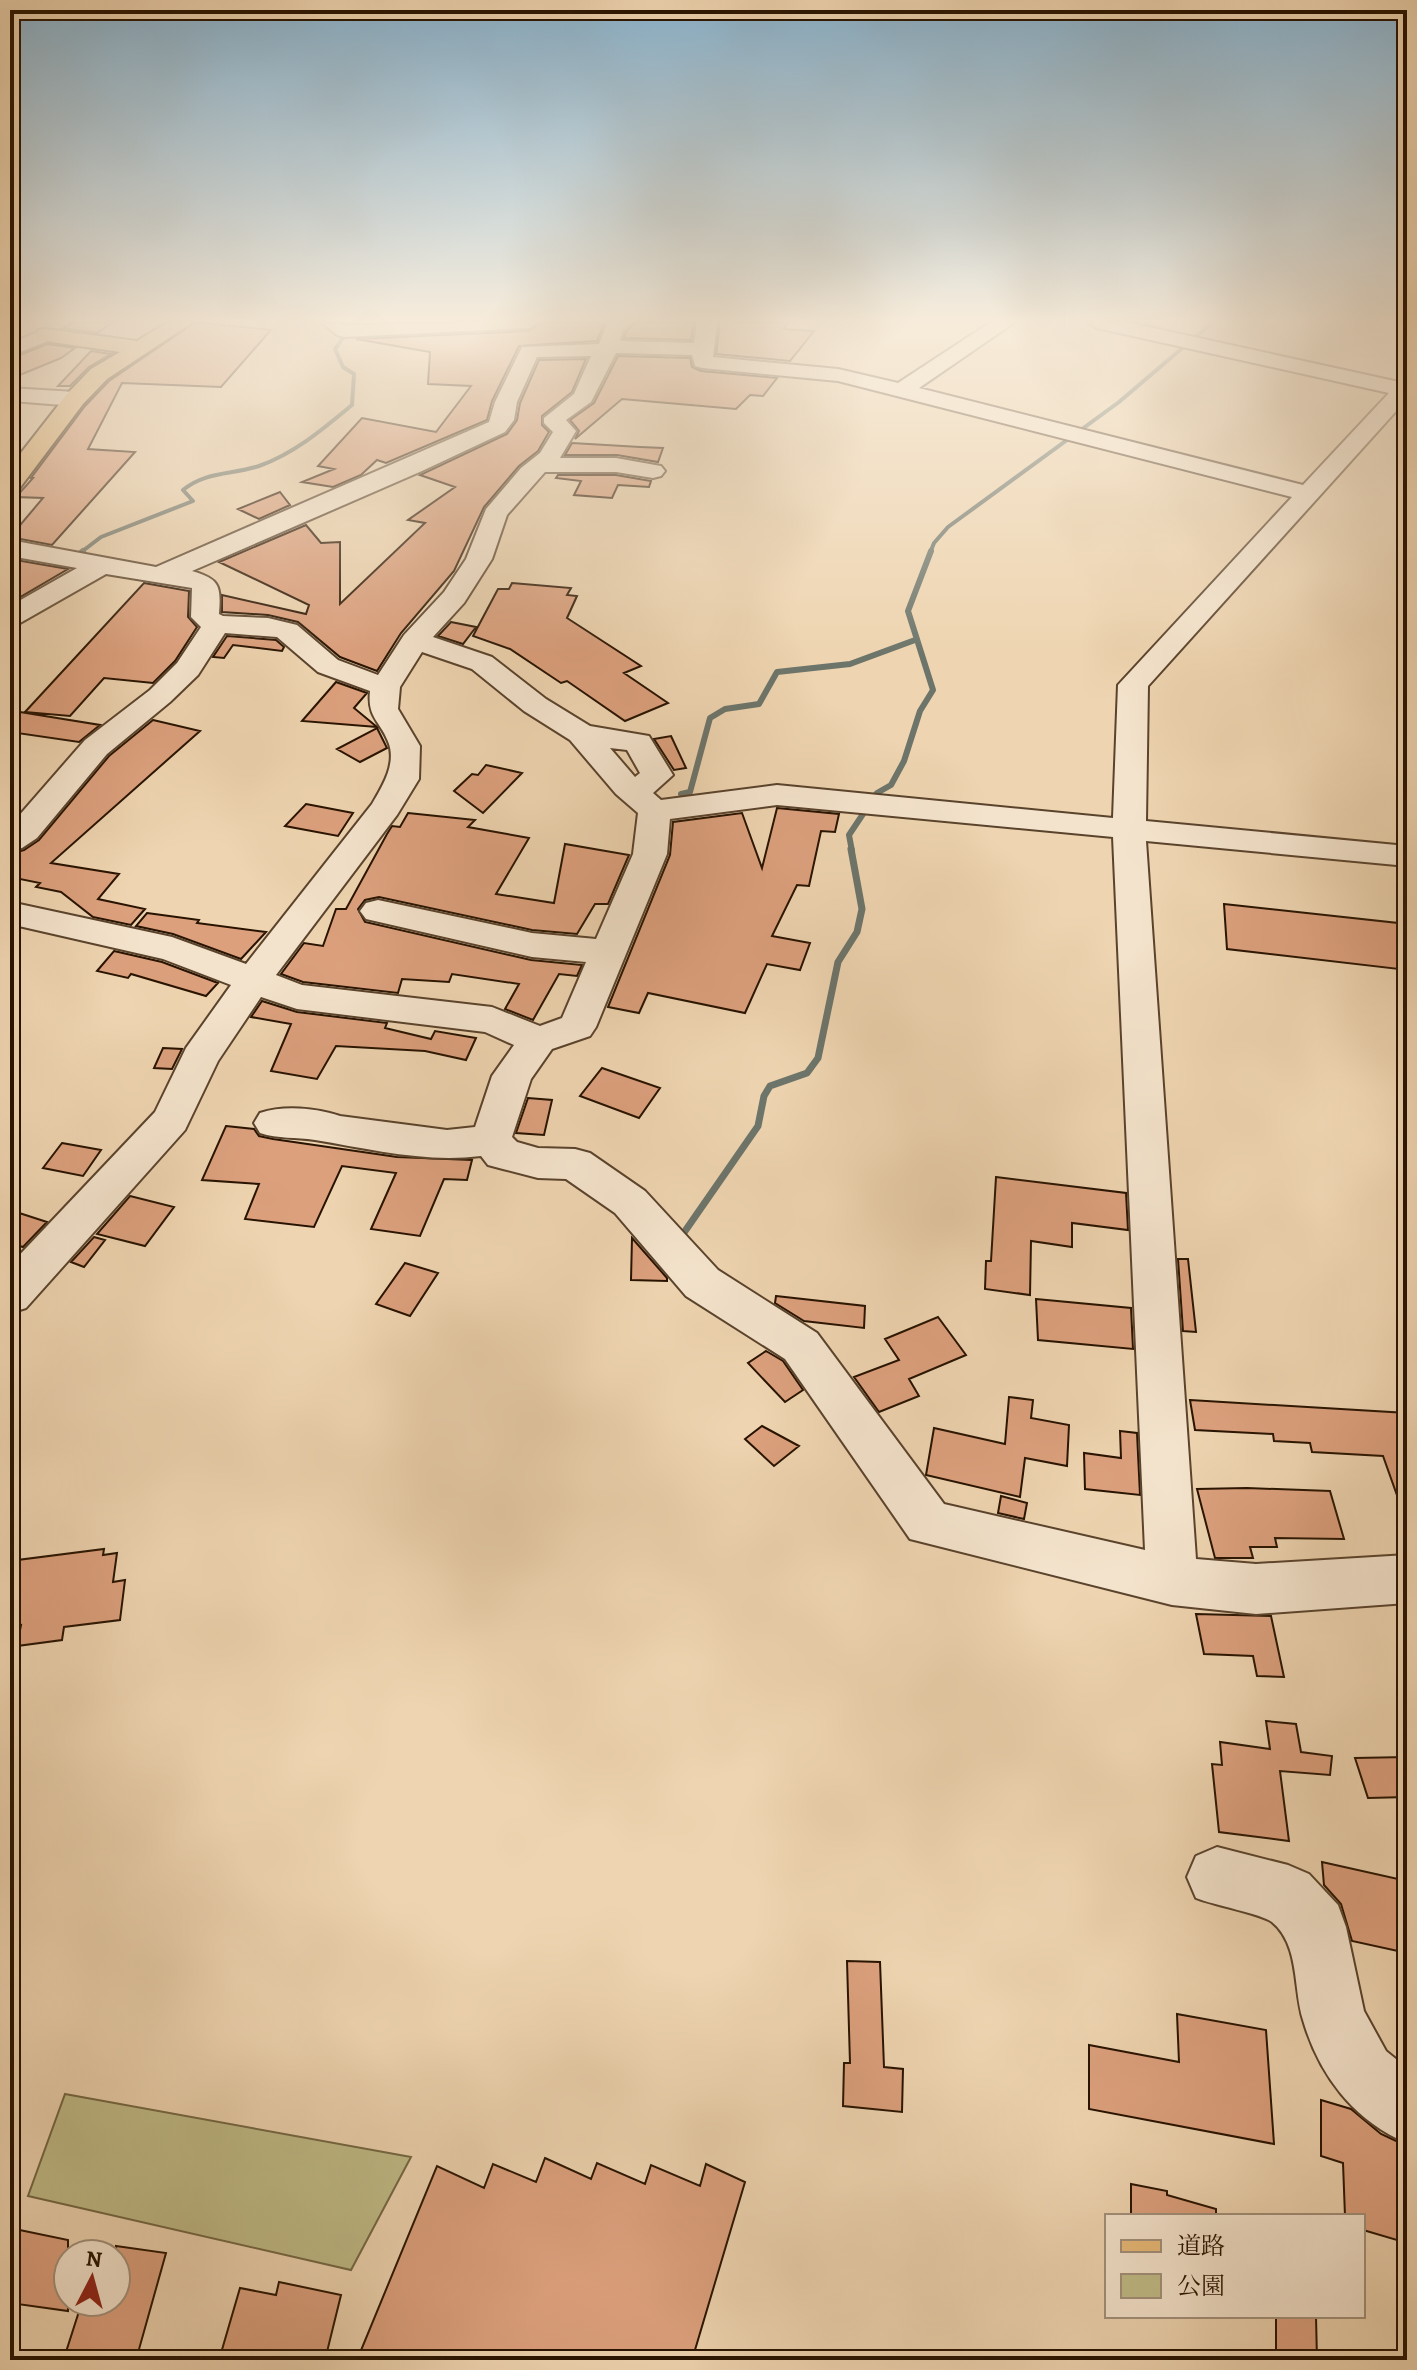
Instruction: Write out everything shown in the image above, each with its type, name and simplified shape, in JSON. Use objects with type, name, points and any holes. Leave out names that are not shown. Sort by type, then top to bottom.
[{"type":"main road","points":[[10,484],[49,433]]},
{"type":"street","points":[[159,576],[329,500],[441,456],[486,433]]},
{"type":"street","points":[[12,1291],[171,1120],[200,1058],[254,979],[386,808],[403,779],[405,746],[383,709],[385,687],[414,641],[454,597],[479,559],[495,514],[549,457],[564,433]]},
{"type":"street","points":[[1069,433],[1307,493]]},
{"type":"street","points":[[1172,1581],[1129,829],[1133,685],[1364,433]]},
{"type":"street","points":[[539,465],[616,465],[653,471]]},
{"type":"street","points":[[10,548],[159,576],[186,577],[203,583],[207,593],[205,617],[217,624],[268,626],[287,631],[328,666],[385,687]]},
{"type":"street","points":[[10,617],[102,565]]},
{"type":"street","points":[[10,841],[25,831],[96,747],[160,696],[188,669],[217,624]]},
{"type":"street","points":[[414,641],[482,663],[535,705],[581,734],[644,802],[650,854],[577,1027],[538,1040],[512,1076],[491,1140]]},
{"type":"street","points":[[644,802],[777,795],[1407,856]]},
{"type":"street","points":[[378,911],[532,945],[608,952]]},
{"type":"street","points":[[10,913],[172,949],[297,997],[492,1020],[538,1040]]},
{"type":"street","points":[[274,1123],[324,1126],[331,1130],[447,1145],[491,1140]]},
{"type":"street","points":[[491,1140],[503,1154],[538,1163],[575,1164],[630,1202],[702,1283],[801,1346],[928,1523],[1172,1581],[1256,1589],[1407,1579]]},
{"type":"street","points":[[1217,1877],[1288,1895],[1316,1927],[1334,2020],[1363,2074],[1407,2110]]},
{"type":"green space","points":[[65,2094],[411,2157],[351,2270],[28,2196]]},
{"type":"building","points":[[65,433],[96,433],[88,449],[135,452],[52,545],[10,537],[43,498],[16,497]]},
{"type":"building","points":[[349,433],[457,433],[386,463],[377,460],[361,475],[333,487],[302,482],[334,469],[318,466]]},
{"type":"building","points":[[549,433],[538,451],[519,466],[484,507],[454,571],[401,633],[377,671],[340,657],[298,622],[268,615],[222,612],[222,595],[306,614],[309,605],[219,562],[306,525],[321,543],[340,542],[340,604],[425,523],[408,520],[455,487],[420,475],[507,434]]},
{"type":"building","points":[[572,443],[663,448],[658,462],[617,455],[565,455]]},
{"type":"building","points":[[558,475],[616,475],[651,481],[649,487],[618,485],[612,498],[574,495],[581,481],[556,478]]},
{"type":"building","points":[[280,492],[290,505],[259,519],[238,509]]},
{"type":"building","points":[[10,559],[68,569],[10,603]]},
{"type":"building","points":[[144,583],[189,591],[188,617],[197,627],[175,661],[153,683],[104,678],[70,716],[25,712]]},
{"type":"building","points":[[512,583],[571,588],[567,595],[577,596],[567,618],[641,666],[624,673],[668,703],[625,721],[567,681],[561,683],[510,649],[473,636],[498,589],[509,589]]},
{"type":"building","points":[[451,622],[476,627],[463,644],[438,636]]},
{"type":"building","points":[[227,636],[276,640],[284,647],[282,651],[233,645],[224,658],[213,657]]},
{"type":"building","points":[[336,682],[367,693],[354,708],[377,727],[302,721]]},
{"type":"building","points":[[20,712],[100,725],[79,742],[17,733]]},
{"type":"building","points":[[153,720],[200,731],[51,863],[119,874],[98,899],[145,909],[131,925],[93,917],[61,892],[36,887],[40,883],[10,877],[10,854],[24,850],[39,840],[109,756]]},
{"type":"building","points":[[377,728],[387,748],[360,762],[337,749]]},
{"type":"building","points":[[671,736],[686,768],[674,770],[654,739]]},
{"type":"building","points":[[486,765],[522,773],[483,813],[454,791],[472,774],[478,775]]},
{"type":"building","points":[[306,804],[353,813],[338,836],[285,826]]},
{"type":"building","points":[[777,808],[839,814],[835,832],[821,831],[809,886],[797,885],[772,936],[810,943],[800,970],[767,964],[745,1013],[648,993],[639,1013],[608,1007],[670,855],[673,822],[742,813],[762,868]]},
{"type":"building","points":[[408,813],[475,820],[468,827],[529,838],[496,894],[554,903],[565,844],[629,855],[608,904],[595,904],[577,934],[532,930],[379,897],[365,900],[358,909],[365,922],[531,960],[582,965],[577,976],[559,974],[533,1020],[505,1009],[519,984],[452,974],[449,982],[402,979],[398,993],[303,982],[281,974],[304,943],[323,946],[336,909],[346,909],[392,826],[400,827]]},
{"type":"building","points":[[1224,904],[1407,924],[1407,970],[1227,949]]},
{"type":"building","points":[[147,913],[266,932],[241,959],[173,934],[136,926]]},
{"type":"building","points":[[114,951],[162,962],[218,983],[206,996],[131,974],[128,978],[97,971]]},
{"type":"building","points":[[262,1001],[297,1012],[387,1023],[385,1028],[431,1039],[435,1031],[476,1038],[466,1060],[425,1051],[336,1046],[317,1079],[271,1071],[291,1024],[251,1017]]},
{"type":"building","points":[[163,1048],[182,1049],[172,1069],[154,1068]]},
{"type":"building","points":[[602,1068],[660,1088],[639,1118],[580,1096]]},
{"type":"building","points":[[528,1098],[552,1100],[544,1135],[516,1133]]},
{"type":"building","points":[[226,1126],[254,1129],[259,1136],[273,1139],[397,1157],[472,1160],[467,1180],[444,1179],[420,1236],[371,1229],[396,1173],[342,1166],[314,1227],[245,1219],[259,1184],[202,1180]]},
{"type":"building","points":[[62,1143],[101,1150],[83,1176],[43,1168]]},
{"type":"building","points":[[996,1177],[1126,1193],[1128,1230],[1072,1223],[1072,1247],[1031,1241],[1030,1295],[985,1289],[986,1261],[991,1261]]},
{"type":"building","points":[[130,1196],[174,1207],[145,1246],[97,1234]]},
{"type":"building","points":[[10,1210],[47,1222],[23,1247],[10,1243]]},
{"type":"building","points":[[94,1237],[105,1240],[84,1267],[71,1262]]},
{"type":"building","points":[[632,1238],[667,1278],[667,1281],[631,1280]]},
{"type":"building","points":[[1178,1259],[1188,1259],[1196,1332],[1183,1331]]},
{"type":"building","points":[[405,1263],[438,1273],[410,1316],[376,1304]]},
{"type":"building","points":[[776,1296],[865,1306],[864,1328],[804,1321],[775,1303]]},
{"type":"building","points":[[1036,1299],[1131,1308],[1133,1349],[1038,1340]]},
{"type":"building","points":[[938,1317],[966,1355],[909,1379],[919,1396],[879,1412],[854,1377],[899,1360],[885,1339]]},
{"type":"building","points":[[766,1351],[783,1361],[803,1390],[785,1402],[748,1363]]},
{"type":"building","points":[[1009,1397],[1033,1400],[1031,1418],[1069,1425],[1067,1466],[1025,1458],[1020,1497],[926,1475],[934,1428],[1005,1444]]},
{"type":"building","points":[[1190,1400],[1407,1413],[1407,1514],[1404,1515],[1383,1456],[1312,1452],[1310,1443],[1274,1441],[1273,1434],[1195,1430]]},
{"type":"building","points":[[762,1426],[799,1446],[774,1466],[745,1439]]},
{"type":"building","points":[[1120,1431],[1137,1433],[1140,1495],[1085,1489],[1084,1453],[1121,1458]]},
{"type":"building","points":[[1197,1489],[1330,1491],[1344,1539],[1275,1538],[1277,1547],[1250,1547],[1253,1558],[1215,1558]]},
{"type":"building","points":[[1001,1496],[1027,1503],[1024,1519],[998,1513]]},
{"type":"building","points":[[104,1549],[103,1555],[117,1553],[113,1582],[125,1580],[120,1620],[64,1627],[62,1640],[17,1646],[21,1625],[10,1627],[10,1561]]},
{"type":"building","points":[[1196,1614],[1271,1616],[1284,1677],[1257,1676],[1253,1656],[1204,1654]]},
{"type":"building","points":[[1266,1721],[1296,1724],[1301,1752],[1332,1756],[1330,1775],[1280,1771],[1289,1841],[1219,1832],[1212,1764],[1222,1765],[1220,1742],[1270,1749]]},
{"type":"building","points":[[1407,1757],[1407,1797],[1368,1798],[1355,1758]]},
{"type":"building","points":[[1322,1862],[1407,1881],[1407,1953],[1352,1941],[1341,1904],[1324,1885]]},
{"type":"building","points":[[847,1961],[880,1962],[884,2067],[903,2069],[902,2112],[843,2106],[844,2063],[850,2063]]},
{"type":"building","points":[[1177,2014],[1266,2030],[1274,2144],[1089,2109],[1089,2045],[1179,2062]]},
{"type":"building","points":[[1321,2100],[1351,2109],[1381,2134],[1407,2146],[1407,2243],[1365,2231],[1365,2214],[1345,2214],[1343,2163],[1321,2156]]},
{"type":"building","points":[[545,2158],[591,2179],[597,2163],[645,2184],[651,2165],[700,2186],[706,2164],[745,2182],[692,2360],[357,2360],[437,2166],[484,2188],[493,2164],[536,2182]]},
{"type":"building","points":[[1131,2184],[1167,2191],[1167,2195],[1216,2209],[1216,2214],[1131,2214]]},
{"type":"building","points":[[10,2228],[58,2238],[52,2238],[52,2309],[10,2303]]},
{"type":"building","points":[[132,2248],[166,2253],[136,2360],[66,2352],[77,2318],[132,2318]]},
{"type":"building","points":[[279,2282],[341,2295],[325,2360],[306,2355],[305,2360],[219,2360],[240,2288],[276,2295]]},
{"type":"building","points":[[1276,2318],[1316,2318],[1317,2360],[1276,2360]]},
{"type":"waterway","points":[[80,553],[101,537],[193,501],[183,490],[192,484],[210,476],[259,466],[285,454],[317,433]]},
{"type":"waterway","points":[[930,553],[934,543],[948,527],[1077,433]]},
{"type":"waterway","points":[[50,572],[66,565],[83,551]]},
{"type":"waterway","points":[[852,851],[849,835],[877,793],[891,785],[904,761],[920,711],[933,690],[908,611],[931,551]]},
{"type":"waterway","points":[[681,794],[690,792],[710,718],[725,709],[759,704],[777,672],[850,664],[915,640]]},
{"type":"waterway","points":[[683,1234],[758,1126],[764,1096],[770,1086],[807,1073],[818,1058],[838,962],[857,932],[862,909],[851,849]]}]
